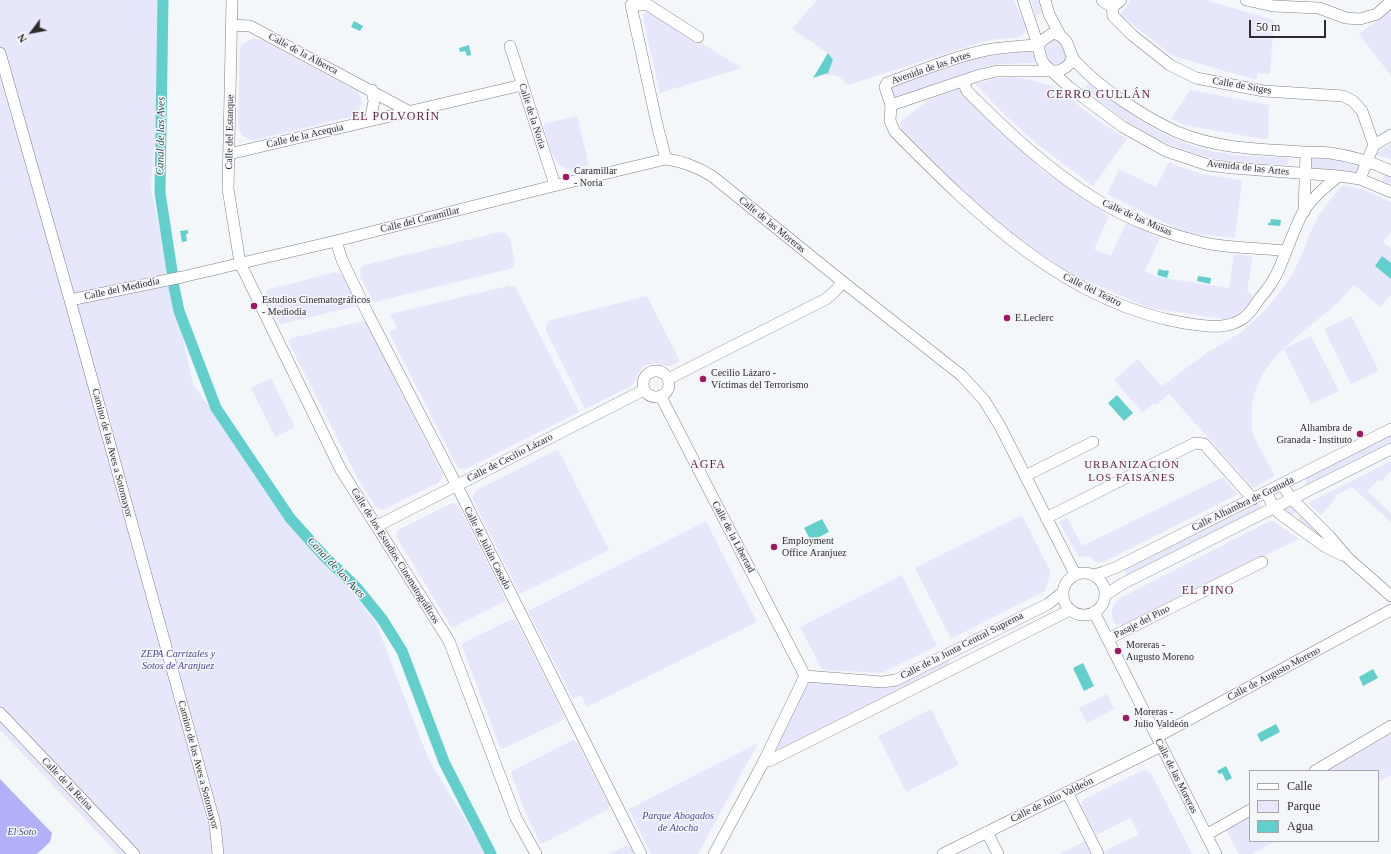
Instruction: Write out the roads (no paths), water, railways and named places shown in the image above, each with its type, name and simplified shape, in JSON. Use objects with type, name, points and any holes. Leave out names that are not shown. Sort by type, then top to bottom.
[{"type":"street","name":"Calle del Estanque","points":[[232,0],[228,189],[240,264]]},
{"type":"street","points":[[1023,0],[1038,45],[1041,59],[1051,70]]},
{"type":"street","name":"Avenida de las Artes","points":[[1045,0],[1049,14],[1060,35],[1069,45],[1072,52],[1072,58],[1091,76],[1138,110],[1161,124],[1188,136],[1234,147],[1329,153],[1367,161],[1391,171]]},
{"type":"street","points":[[1246,0],[1273,6],[1320,8],[1346,18],[1360,19],[1376,14],[1391,0]]},
{"type":"street","name":"Calle de Sitges","points":[[1111,2],[1113,16],[1132,35],[1170,65],[1196,78],[1264,91],[1343,96],[1353,101],[1362,111],[1374,145]]},
{"type":"street","points":[[666,159],[631,5],[648,5],[698,37]]},
{"type":"street","name":"Calle de la Alberca","points":[[232,25],[250,26],[372,90],[410,112]]},
{"type":"street","points":[[1038,45],[1053,33],[1060,35]]},
{"type":"street","name":"Avenida de las Artes","points":[[891,105],[885,87],[887,83],[986,50],[1038,45]]},
{"type":"street","name":"Calle de la Noria","points":[[510,46],[555,185]]},
{"type":"street","name":"Camino de las Aves a Sotomayor","points":[[0,53],[215,824],[218,854]]},
{"type":"street","points":[[891,105],[997,71],[1058,71],[1065,69],[1070,64],[1072,58]]},
{"type":"street","name":"Avenida de las Artes","points":[[1051,70],[1069,87],[1123,128],[1166,152],[1208,165],[1360,179],[1391,192]]},
{"type":"street","name":"Calle de las Musas","points":[[963,81],[967,91],[1024,146],[1097,200],[1120,212],[1172,234],[1202,242],[1285,251]]},
{"type":"street","name":"Calle de la Acequia","points":[[229,154],[522,85]]},
{"type":"street","points":[[370,121],[374,101],[372,90]]},
{"type":"street","name":"Calle del Teatro","points":[[891,105],[890,121],[895,132],[990,224],[1068,280],[1147,315],[1204,326],[1220,327],[1234,324],[1246,316],[1267,289],[1278,271],[1285,251],[1304,212],[1326,186],[1339,176]]},
{"type":"street","points":[[1360,179],[1374,145],[1391,135]]},
{"type":"street","points":[[1305,174],[1306,152]]},
{"type":"street","name":"Calle del Caramillar","points":[[173,279],[336,241],[555,185],[666,159]]},
{"type":"street","name":"Calle de las Moreras","points":[[666,159],[678,160],[690,164],[712,176],[961,375],[972,386],[984,400],[1000,426],[1075,574]]},
{"type":"street","name":"Calle del Teatro","points":[[1304,212],[1305,174]]},
{"type":"street","name":"Calle de Julián Casado","points":[[336,241],[342,260],[367,312],[641,854]]},
{"type":"street","name":"Calle de los Estudios Cinematográficos","points":[[240,264],[341,470],[449,641],[516,818],[536,854]]},
{"type":"street","name":"Calle del Mediodía","points":[[70,300],[173,279]]},
{"type":"street","points":[[668,379],[826,299],[843,282]]},
{"type":"street","points":[[650,372],[660,372],[668,379],[668,389],[666,394],[661,397],[651,397],[644,390],[644,380],[650,372]]},
{"type":"street","name":"Calle de Cecilio Lázaro","points":[[377,526],[644,390]]},
{"type":"street","name":"Calle de la Libertad","points":[[661,397],[805,676]]},
{"type":"street","name":"Calle Alhambra de Granada","points":[[1094,575],[1117,567],[1391,429]]},
{"type":"street","points":[[1025,476],[1093,442]]},
{"type":"street","points":[[1046,518],[1195,443],[1204,444],[1253,499]]},
{"type":"street","name":"Calle Alhambra de Granada","points":[[1105,595],[1391,449]]},
{"type":"street","points":[[1282,484],[1292,499],[1330,537],[1348,558],[1391,596]]},
{"type":"street","points":[[1266,492],[1275,508],[1290,522],[1324,546],[1348,558]]},
{"type":"street","name":"Pasaje del Pino","points":[[1108,640],[1262,562]]},
{"type":"street","points":[[1084,572],[1094,575],[1102,583],[1105,595],[1103,602],[1094,612],[1081,615],[1075,613],[1070,610],[1064,602],[1062,593],[1066,582],[1075,574],[1084,572]]},
{"type":"street","name":"Calle de la Junta Central Suprema","points":[[805,676],[882,682],[896,680],[1048,604],[1062,593]]},
{"type":"street","name":"Calle de la Junta Central Suprema","points":[[765,759],[769,761],[1070,610]]},
{"type":"street","name":"Calle de Augusto Moreno","points":[[1159,742],[1391,610]]},
{"type":"street","name":"Calle de las Moreras","points":[[1094,612],[1216,854]]},
{"type":"street","points":[[714,854],[765,759],[805,676]]},
{"type":"street","name":"Calle de la Reina","points":[[0,713],[134,854]]},
{"type":"street","points":[[1317,770],[1391,726]]},
{"type":"street","name":"Calle de Julio Valdeón","points":[[943,854],[1067,792],[1159,742]]},
{"type":"street","points":[[1067,792],[1098,854]]},
{"type":"street","points":[[1206,835],[1249,811]]},
{"type":"street","points":[[987,832],[998,854]]},
{"type":"water","points":[[354,21],[363,26],[360,31],[351,27]]},
{"type":"water","points":[[469,45],[471,55],[467,56],[465,51],[460,52],[459,48]]},
{"type":"water","points":[[828,53],[833,60],[828,73],[813,78]]},
{"type":"water","points":[[1271,219],[1281,220],[1280,226],[1268,225]]},
{"type":"water","points":[[188,230],[188,234],[186,234],[187,241],[182,242],[180,231]]},
{"type":"water","points":[[1382,256],[1391,263],[1391,279],[1375,266]]},
{"type":"water","points":[[1159,269],[1169,271],[1167,278],[1157,275]]},
{"type":"water","points":[[1198,276],[1211,278],[1210,284],[1197,281]]},
{"type":"water","points":[[1117,395],[1133,413],[1124,421],[1108,403]]},
{"type":"water","points":[[822,519],[829,532],[811,541],[804,528]]},
{"type":"water","points":[[1083,663],[1094,686],[1084,691],[1073,668]]},
{"type":"water","points":[[1373,669],[1378,678],[1363,686],[1359,677]]},
{"type":"water","points":[[1276,724],[1280,732],[1261,742],[1257,734]]},
{"type":"water","points":[[1226,766],[1232,778],[1226,781],[1222,773],[1219,774],[1217,771]]},
{"type":"waterway","name":"Canal de las Aves","points":[[163,0],[160,193],[172,271]]},
{"type":"waterway","name":"Canal de las Aves","points":[[174,287],[179,311],[216,408],[290,518],[324,556],[357,588],[382,619],[402,651],[444,762],[491,854]]},
{"type":"place","name":"Caramillar - Noria","points":[[566,177]]},
{"type":"place","name":"Estudios Cinematográficos - Mediodía","points":[[254,306]]},
{"type":"place","name":"E.Leclerc","points":[[1007,318]]},
{"type":"place","name":"Cecilio Lázaro - Víctimas del Terrorismo","points":[[703,379]]},
{"type":"place","name":"Alhambra de Granada - Instituto","points":[[1360,434]]},
{"type":"place","name":"Employment Office Aranjuez","points":[[774,547]]},
{"type":"place","name":"Moreras - Augusto Moreno","points":[[1118,651]]},
{"type":"place","name":"Moreras - Julio Valdeón","points":[[1126,718]]},
{"type":"district","name":"CERRO GULLÁN","points":[[1099,95]]},
{"type":"district","name":"EL POLVORÍN","points":[[396,117]]},
{"type":"district","name":"AGFA","points":[[708,465]]},
{"type":"district","name":"URBANIZACIÓN LOS FAISANES","points":[[1132,471]]},
{"type":"district","name":"EL PINO","points":[[1208,591]]},
{"type":"park label","name":"ZEPA Carrizales y Sotos de Aranjuez","points":[[178,660]]},
{"type":"park label","name":"Parque Abogados de Atocha","points":[[678,822]]},
{"type":"park label","name":"El Soto","points":[[22,832]]}]
